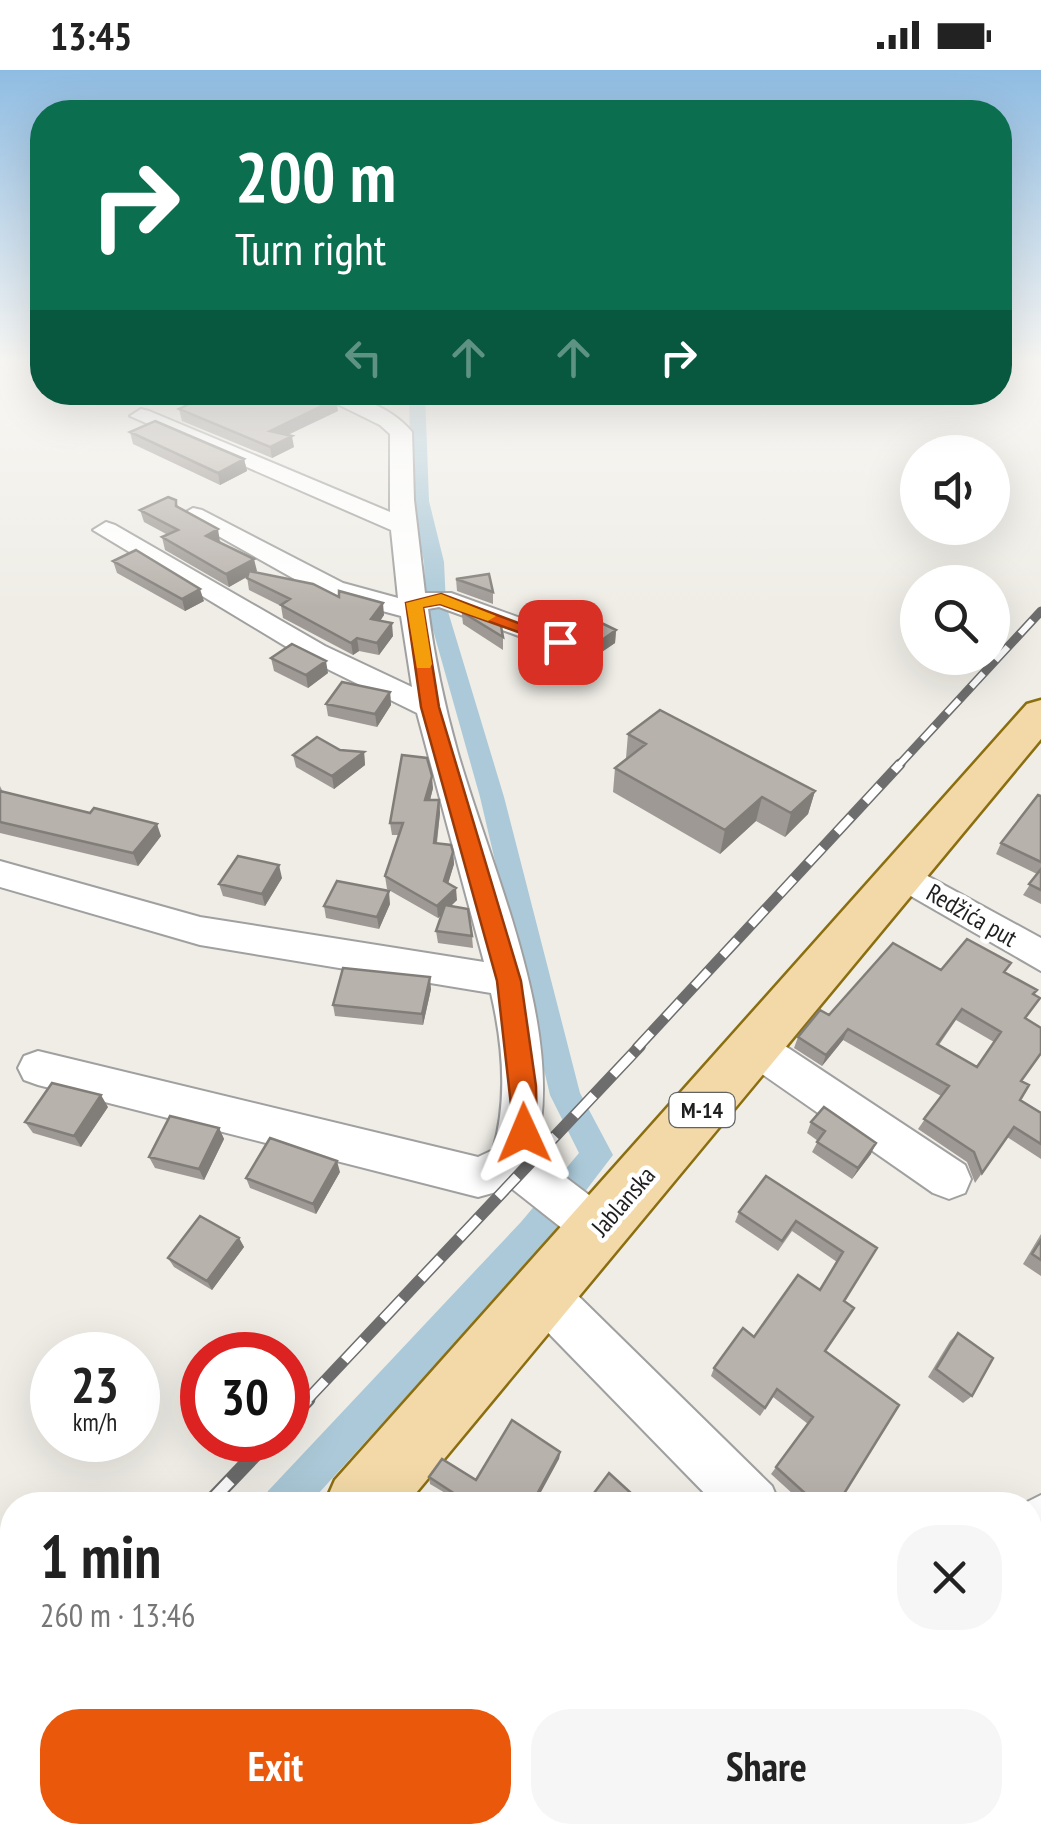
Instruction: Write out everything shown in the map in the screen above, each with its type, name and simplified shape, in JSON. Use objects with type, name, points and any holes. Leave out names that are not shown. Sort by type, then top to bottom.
[{"type":"main road","name":"Jablanska","points":[[371,1492],[544,1294],[592,1225],[756,1048],[1041,713]]},
{"type":"street","points":[[207,444],[405,527]]},
{"type":"street","points":[[401,444],[405,527],[424,604],[430,707],[509,981],[524,1086],[522,1170]]},
{"type":"street","points":[[192,515],[333,588],[424,604],[560,642]]},
{"type":"street","points":[[106,530],[314,652],[430,707]]},
{"type":"street","points":[[0,874],[200,930],[509,981]]},
{"type":"street","name":"Redžića put","points":[[902,874],[1041,956]]},
{"type":"street","points":[[756,1048],[949,1180]]},
{"type":"street","points":[[38,1068],[478,1177],[522,1170],[592,1225]]},
{"type":"street","points":[[544,1294],[740,1492]]},
{"type":"building","points":[[155,444],[208,444],[244,459],[218,473]]},
{"type":"building","points":[[168,497],[176,500],[176,506],[218,529],[206,536],[254,559],[226,574],[162,537],[178,530],[140,510]]},
{"type":"building","points":[[136,550],[200,589],[182,599],[113,561]]},
{"type":"building","points":[[249,571],[313,584],[339,597],[339,591],[383,603],[371,619],[392,623],[377,643],[357,638],[351,643],[281,605],[290,599],[247,578]]},
{"type":"building","points":[[489,574],[493,592],[456,579]]},
{"type":"building","points":[[461,607],[500,621],[503,637],[462,612]]},
{"type":"building","points":[[585,615],[616,630],[588,650],[569,640],[578,632],[574,623]]},
{"type":"building","points":[[292,644],[326,661],[306,675],[271,658]]},
{"type":"building","points":[[342,682],[390,692],[375,714],[326,704]]},
{"type":"building","points":[[660,710],[815,791],[791,813],[762,797],[725,830],[615,768],[646,744],[628,734]]},
{"type":"building","points":[[317,737],[340,750],[364,752],[332,776],[293,755]]},
{"type":"building","points":[[402,755],[427,758],[432,776],[425,800],[439,800],[434,843],[451,845],[453,852],[444,881],[456,888],[437,906],[385,876],[403,823],[390,823]]},
{"type":"building","points":[[0,791],[90,813],[94,808],[157,824],[133,853],[0,822]]},
{"type":"building","points":[[1041,796],[1041,862],[1001,843]]},
{"type":"building","points":[[238,856],[279,865],[262,894],[219,884]]},
{"type":"building","points":[[1041,869],[1041,890],[1029,884]]},
{"type":"building","points":[[337,881],[389,891],[377,917],[324,906]]},
{"type":"building","points":[[445,905],[468,909],[472,936],[436,931]]},
{"type":"building","points":[[967,939],[1011,963],[1004,972],[1037,990],[1033,994],[1040,998],[1025,1018],[1041,1028],[1041,1053],[1021,1081],[1029,1085],[1020,1100],[1041,1113],[1041,1144],[1014,1127],[982,1173],[974,1152],[924,1119],[949,1086],[848,1029],[826,1055],[798,1037],[820,1010],[829,1015],[893,943],[941,970]],"holes":[[[962,1009],[1001,1032],[977,1067],[937,1044]]]},
{"type":"building","points":[[343,968],[430,977],[422,1014],[333,1005]]},
{"type":"building","points":[[52,1083],[101,1095],[74,1136],[25,1122]]},
{"type":"building","points":[[824,1107],[876,1143],[858,1168],[817,1142],[825,1131],[811,1122]]},
{"type":"building","points":[[170,1116],[219,1128],[199,1169],[149,1157]]},
{"type":"building","points":[[270,1138],[337,1161],[313,1204],[246,1178]]},
{"type":"building","points":[[766,1176],[877,1248],[844,1301],[854,1308],[825,1351],[899,1405],[845,1492],[804,1492],[776,1467],[813,1417],[777,1389],[765,1408],[714,1368],[743,1328],[754,1337],[798,1275],[820,1290],[843,1252],[796,1221],[782,1241],[739,1212]]},
{"type":"building","points":[[200,1216],[239,1238],[207,1281],[168,1258]]},
{"type":"building","points":[[1041,1240],[1041,1260],[1032,1254]]},
{"type":"building","points":[[958,1333],[993,1358],[972,1396],[936,1369]]},
{"type":"building","points":[[512,1420],[560,1452],[538,1492],[452,1492],[429,1477],[442,1459],[476,1480]]},
{"type":"building","points":[[609,1473],[630,1492],[595,1492]]},
{"type":"waterway","points":[[294,1492],[533,1233],[597,1155],[565,1095],[492,797],[436,605],[434,562],[420,501],[418,444]]},
{"type":"railway","points":[[898,766],[1041,611]]},
{"type":"railway","points":[[637,1048],[900,764]]},
{"type":"railway","points":[[310,1397],[640,1046]]},
{"type":"railway","points":[[219,1492],[248,1462]]},
{"type":"slow traffic","points":[[424,664],[414,603],[441,599],[488,616]]},
{"type":"route","points":[[524,1133],[524,1086],[509,981],[430,707],[414,603],[441,599],[560,642]]}]
